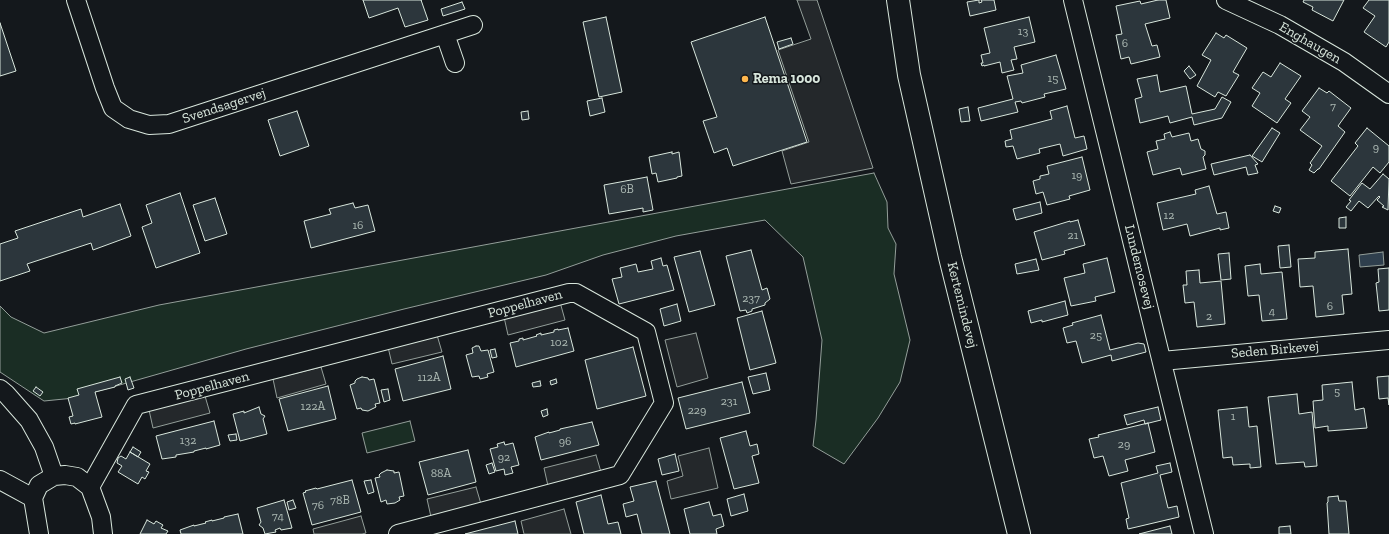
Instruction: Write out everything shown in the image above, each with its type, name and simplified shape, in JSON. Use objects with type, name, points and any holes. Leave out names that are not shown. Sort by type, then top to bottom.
[{"type":"main road","name":"Kertemindevej","points":[[883,0],[909,75]]},
{"type":"main road","name":"Kertemindevej","points":[[898,0],[909,75],[952,265],[1019,534]]},
{"type":"street","name":"Svendsagervej","points":[[76,0],[113,108],[129,119],[149,125],[169,124],[473,25]]},
{"type":"street","name":"Lundemosevej","points":[[1073,0],[1204,534]]},
{"type":"street","name":"Enghaugen","points":[[1226,0],[1280,25],[1344,62],[1389,94]]},
{"type":"street","points":[[445,34],[455,63]]},
{"type":"street","name":"Poppelhaven","points":[[90,487],[136,406],[569,293],[576,293],[646,332],[664,403],[620,475],[398,534]]},
{"type":"street","name":"Seden Birkevej","points":[[1162,361],[1389,340]]},
{"type":"street","points":[[0,389],[29,420],[44,447],[54,476]]},
{"type":"street","points":[[40,534],[33,498],[40,485],[54,476],[65,475],[77,477],[90,487],[101,517],[103,534]]},
{"type":"street","points":[[0,480],[33,498]]},
{"type":"green space","points":[[874,173],[887,202],[888,228],[896,244],[894,274],[910,340],[900,382],[878,418],[844,464],[813,446],[822,340],[803,257],[765,220],[676,236],[603,255],[546,275],[246,349],[74,398],[44,401],[0,372],[0,306],[11,317],[44,333],[159,305]]},
{"type":"green space","points":[[410,421],[415,441],[367,453],[362,433]]},
{"type":"shaded area","points":[[797,0],[817,0],[873,168],[791,184],[782,151],[809,142],[778,50],[811,39]]},
{"type":"shaded area","points":[[560,302],[565,320],[508,335],[504,317]]},
{"type":"shaded area","points":[[696,333],[708,378],[677,387],[665,340]]},
{"type":"shaded area","points":[[437,335],[442,352],[392,364],[388,347]]},
{"type":"shaded area","points":[[321,367],[326,384],[277,398],[273,379]]},
{"type":"shaded area","points":[[205,396],[210,413],[153,428],[149,410]]},
{"type":"shaded area","points":[[709,448],[718,488],[671,499],[667,481],[683,476],[678,456]]},
{"type":"shaded area","points":[[596,455],[601,472],[548,486],[544,468]]},
{"type":"shaded area","points":[[476,487],[481,504],[431,517],[427,499]]},
{"type":"shaded area","points":[[564,509],[571,534],[524,534],[521,521]]},
{"type":"shaded area","points":[[361,516],[366,533],[314,534],[313,529]]},
{"type":"water","points":[[1383,252],[1384,265],[1360,267],[1359,255]]},
{"type":"building","points":[[363,0],[421,0],[428,20],[405,27],[398,8],[369,18]]},
{"type":"building","points":[[979,0],[979,3],[982,2],[981,0],[994,0],[996,10],[970,16],[967,2]]},
{"type":"building","points":[[1158,0],[1166,0],[1170,18],[1145,24],[1152,46],[1157,45],[1160,57],[1131,64],[1129,57],[1121,59],[1116,35],[1122,34],[1116,6],[1140,1],[1141,4]]},
{"type":"building","points":[[1304,0],[1344,0],[1333,21],[1312,10],[1313,7],[1303,2]]},
{"type":"building","points":[[1369,0],[1389,0],[1389,42],[1386,47],[1364,32],[1375,16],[1363,8]]},
{"type":"building","points":[[462,2],[465,9],[443,16],[441,9]]},
{"type":"building","points":[[606,17],[622,92],[599,97],[583,22]]},
{"type":"building","name":"Rema 1000","points":[[765,17],[807,142],[733,166],[727,148],[714,153],[703,121],[717,117],[691,42]]},
{"type":"building","points":[[1029,17],[1035,42],[1014,47],[1017,59],[1011,60],[1014,70],[1002,73],[1000,62],[982,66],[981,63],[983,63],[981,55],[990,53],[984,28]]},
{"type":"building","points":[[0,23],[16,71],[0,76]]},
{"type":"building","points":[[1216,33],[1224,38],[1226,35],[1247,48],[1233,72],[1239,75],[1226,96],[1218,92],[1215,97],[1197,86],[1211,60],[1202,55]]},
{"type":"building","points":[[791,38],[793,44],[779,49],[777,42]]},
{"type":"building","points":[[1056,55],[1066,89],[1044,94],[1045,97],[1022,103],[1021,101],[1015,102],[1018,112],[981,121],[978,108],[1013,99],[1007,76],[1023,73],[1021,65]]},
{"type":"building","points":[[1280,63],[1301,76],[1285,99],[1291,103],[1277,123],[1252,106],[1260,93],[1252,88],[1263,72],[1271,77]]},
{"type":"building","points":[[1189,66],[1196,75],[1190,79],[1184,71]]},
{"type":"building","points":[[1157,75],[1160,92],[1186,86],[1192,114],[1215,109],[1222,97],[1231,102],[1222,118],[1194,125],[1192,117],[1170,123],[1168,116],[1140,123],[1135,99],[1142,97],[1137,79]]},
{"type":"building","points":[[1319,88],[1327,93],[1329,91],[1351,108],[1338,126],[1345,132],[1319,169],[1314,173],[1309,170],[1312,165],[1310,163],[1322,146],[1300,130],[1310,117],[1302,111]]},
{"type":"building","points":[[602,98],[605,112],[590,116],[587,101]]},
{"type":"building","points":[[1067,106],[1075,138],[1084,136],[1087,149],[1063,156],[1060,144],[1039,149],[1040,153],[1017,159],[1013,146],[1006,147],[1005,141],[1012,139],[1010,130],[1052,119],[1050,111]]},
{"type":"building","points":[[968,107],[970,121],[961,122],[959,109]]},
{"type":"building","points":[[297,111],[309,146],[280,156],[268,120]]},
{"type":"building","points":[[528,111],[529,119],[522,120],[521,112]]},
{"type":"building","points":[[1272,128],[1280,133],[1262,162],[1252,156]]},
{"type":"building","points":[[1367,128],[1389,146],[1389,162],[1380,173],[1373,167],[1350,196],[1331,181],[1358,146],[1355,143]]},
{"type":"building","points":[[1170,132],[1172,137],[1189,133],[1191,141],[1198,139],[1201,149],[1205,151],[1205,155],[1203,157],[1206,169],[1182,175],[1180,168],[1153,175],[1147,152],[1158,149],[1156,141],[1165,139],[1164,134]]},
{"type":"building","points":[[672,152],[672,154],[679,152],[682,176],[658,182],[656,173],[652,174],[649,157]]},
{"type":"building","points":[[1250,155],[1258,164],[1255,165],[1258,173],[1248,175],[1246,167],[1214,175],[1211,164]]},
{"type":"building","points":[[1082,157],[1090,190],[1069,196],[1070,199],[1047,205],[1043,192],[1036,194],[1033,181],[1040,179],[1040,176],[1049,174],[1047,166]]},
{"type":"building","points":[[1383,174],[1389,179],[1388,210],[1382,207],[1384,206],[1377,200],[1380,197],[1379,196],[1368,208],[1359,201],[1351,211],[1346,207],[1351,201],[1349,200],[1362,183],[1370,189]]},
{"type":"building","points":[[647,177],[653,210],[643,212],[643,208],[609,214],[604,185]]},
{"type":"building","points":[[1209,186],[1217,214],[1226,212],[1229,228],[1220,230],[1220,228],[1190,236],[1187,224],[1163,230],[1157,203],[1196,194],[1195,190]]},
{"type":"building","points":[[180,193],[200,253],[156,268],[142,227],[152,223],[146,205]]},
{"type":"building","points":[[215,198],[227,234],[205,241],[193,205]]},
{"type":"building","points":[[1040,202],[1042,213],[1016,220],[1013,209]]},
{"type":"building","points":[[353,203],[355,208],[368,205],[375,231],[311,248],[304,221],[331,214],[329,209]]},
{"type":"building","points":[[120,204],[131,236],[93,250],[91,243],[27,264],[30,271],[0,281],[0,244],[18,238],[15,231],[81,209],[83,217]]},
{"type":"building","points":[[1275,206],[1281,208],[1279,213],[1273,211]]},
{"type":"building","points":[[1346,217],[1346,228],[1339,228],[1339,218]]},
{"type":"building","points":[[1078,220],[1085,245],[1064,251],[1065,254],[1042,260],[1034,232]]},
{"type":"building","points":[[1289,245],[1291,267],[1280,268],[1278,246]]},
{"type":"building","points":[[1348,249],[1352,294],[1342,295],[1344,314],[1316,317],[1313,286],[1300,287],[1298,259],[1315,258],[1315,252]]},
{"type":"building","points":[[751,250],[762,290],[767,288],[770,299],[765,303],[765,305],[752,309],[752,311],[747,313],[746,310],[740,311],[726,256]]},
{"type":"building","points":[[700,251],[715,305],[689,312],[674,257]]},
{"type":"building","points":[[1229,253],[1231,279],[1221,280],[1218,254]]},
{"type":"building","points":[[661,258],[663,266],[667,265],[674,290],[619,304],[612,279],[622,277],[620,268],[636,264],[638,272],[653,269],[651,261]]},
{"type":"building","points":[[1107,258],[1115,292],[1095,297],[1096,301],[1071,306],[1064,278],[1085,273],[1083,264]]},
{"type":"building","points":[[1036,259],[1039,270],[1017,274],[1015,264]]},
{"type":"building","points":[[1260,264],[1261,274],[1282,272],[1287,319],[1262,321],[1259,295],[1248,296],[1245,266]]},
{"type":"building","points":[[1389,268],[1389,310],[1379,311],[1376,283],[1379,282],[1378,269]]},
{"type":"building","points":[[1199,270],[1200,283],[1221,281],[1225,324],[1197,327],[1194,302],[1185,303],[1183,285],[1187,285],[1186,271]]},
{"type":"building","points":[[1065,301],[1068,315],[1042,322],[1042,320],[1031,323],[1028,311]]},
{"type":"building","points":[[677,304],[681,321],[664,326],[660,309]]},
{"type":"building","points":[[762,311],[776,363],[750,370],[737,318]]},
{"type":"building","points":[[1101,315],[1110,350],[1138,343],[1144,344],[1146,352],[1112,361],[1111,355],[1082,363],[1076,341],[1067,343],[1063,328],[1073,325],[1072,323]]},
{"type":"building","points":[[568,328],[574,351],[516,367],[510,343],[519,341],[519,339],[523,338],[523,340],[537,336],[536,335],[541,333],[541,335],[554,332],[554,330]]},
{"type":"building","points":[[479,346],[481,351],[488,350],[494,372],[487,374],[488,377],[480,379],[479,376],[472,377],[466,355],[473,353],[472,348]]},
{"type":"building","points":[[633,347],[646,396],[597,409],[585,360]]},
{"type":"building","points":[[495,349],[497,357],[492,358],[490,350]]},
{"type":"building","points":[[443,356],[451,389],[403,401],[395,369]]},
{"type":"building","points":[[766,373],[770,390],[753,394],[748,377]]},
{"type":"building","points":[[1389,376],[1389,405],[1388,398],[1379,399],[1377,377]]},
{"type":"building","points":[[120,377],[122,383],[115,387],[95,392],[102,417],[71,424],[69,417],[73,416],[68,398],[79,395],[77,389]]},
{"type":"building","points":[[130,377],[134,388],[128,390],[125,379]]},
{"type":"building","points":[[362,377],[368,378],[369,380],[374,379],[380,403],[375,404],[376,407],[368,411],[362,410],[361,408],[357,409],[350,385]]},
{"type":"building","points":[[556,379],[557,383],[551,385],[550,381]]},
{"type":"building","points":[[540,381],[541,386],[533,387],[532,383]]},
{"type":"building","points":[[742,382],[750,413],[686,429],[678,398]]},
{"type":"building","points":[[1352,382],[1355,410],[1364,408],[1367,428],[1328,431],[1328,426],[1315,428],[1313,401],[1323,400],[1322,385]]},
{"type":"building","points":[[328,386],[336,419],[288,431],[279,399]]},
{"type":"building","points":[[36,387],[43,392],[40,396],[33,391]]},
{"type":"building","points":[[388,389],[390,400],[384,402],[381,390]]},
{"type":"building","points":[[1297,394],[1299,414],[1312,412],[1317,466],[1305,467],[1304,462],[1276,464],[1268,397]]},
{"type":"building","points":[[259,407],[261,414],[265,416],[263,419],[267,434],[240,441],[233,414],[244,411],[244,413]]},
{"type":"building","points":[[1158,407],[1161,420],[1145,424],[1144,420],[1127,425],[1124,415]]},
{"type":"building","points":[[1247,407],[1249,427],[1257,426],[1261,467],[1250,468],[1250,464],[1233,465],[1232,457],[1223,458],[1218,410]]},
{"type":"building","points":[[547,409],[548,415],[543,417],[541,411]]},
{"type":"building","points":[[214,421],[220,445],[176,455],[176,457],[162,459],[156,436]]},
{"type":"building","points":[[592,422],[599,445],[541,460],[535,437],[560,429]]},
{"type":"building","points":[[1148,423],[1155,452],[1125,460],[1128,471],[1109,476],[1103,456],[1094,458],[1089,439],[1099,437],[1098,435]]},
{"type":"building","points":[[746,431],[750,446],[757,444],[759,454],[752,456],[759,483],[734,489],[720,438]]},
{"type":"building","points":[[236,434],[237,440],[230,441],[228,435]]},
{"type":"building","points":[[504,442],[505,445],[513,443],[519,465],[511,467],[513,473],[505,475],[504,469],[496,471],[490,449],[498,447],[497,444]]},
{"type":"building","points":[[133,447],[141,452],[138,457],[130,452]]},
{"type":"building","points":[[468,450],[476,482],[428,495],[419,462]]},
{"type":"building","points":[[130,452],[150,464],[146,471],[149,472],[145,479],[142,477],[138,484],[118,472],[122,466],[117,463],[118,458],[121,456],[126,459]]},
{"type":"building","points":[[675,454],[679,471],[662,475],[658,459]]},
{"type":"building","points":[[492,463],[495,472],[489,474],[486,465]]},
{"type":"building","points":[[1170,463],[1172,472],[1160,475],[1168,508],[1177,506],[1179,517],[1128,529],[1126,519],[1129,518],[1121,483],[1158,473],[1156,466]]},
{"type":"building","points":[[387,470],[394,471],[394,473],[399,472],[404,496],[399,497],[400,500],[395,503],[387,504],[386,500],[381,502],[375,478],[380,477],[379,475],[381,473]]},
{"type":"building","points":[[352,480],[361,512],[312,525],[303,493],[316,488]]},
{"type":"building","points":[[371,480],[374,492],[368,494],[364,481]]},
{"type":"building","points":[[656,481],[670,534],[642,534],[637,514],[626,517],[623,504],[634,501],[630,487]]},
{"type":"building","points":[[744,494],[748,511],[731,516],[727,499]]},
{"type":"building","points":[[601,495],[608,524],[618,522],[621,534],[584,534],[576,502]]},
{"type":"building","points":[[1338,496],[1339,501],[1346,501],[1349,534],[1329,534],[1328,497]]},
{"type":"building","points":[[284,500],[292,528],[281,530],[280,528],[275,530],[276,532],[265,534],[263,528],[259,525],[261,522],[257,508]]},
{"type":"building","points":[[293,500],[296,508],[289,510],[287,502]]},
{"type":"building","points":[[709,502],[713,516],[721,514],[724,526],[716,529],[717,534],[690,534],[684,509]]},
{"type":"building","points":[[238,514],[243,534],[181,534],[180,530],[194,525]]},
{"type":"building","points":[[147,520],[154,524],[156,521],[163,525],[161,528],[168,531],[166,534],[140,534]]},
{"type":"building","points":[[515,521],[518,534],[465,534]]},
{"type":"building","points":[[1170,526],[1172,534],[1139,534]]},
{"type":"building","points":[[1290,526],[1291,534],[1279,534],[1279,527]]},
{"type":"place","name":"Rema 1000","points":[[745,79]]}]
